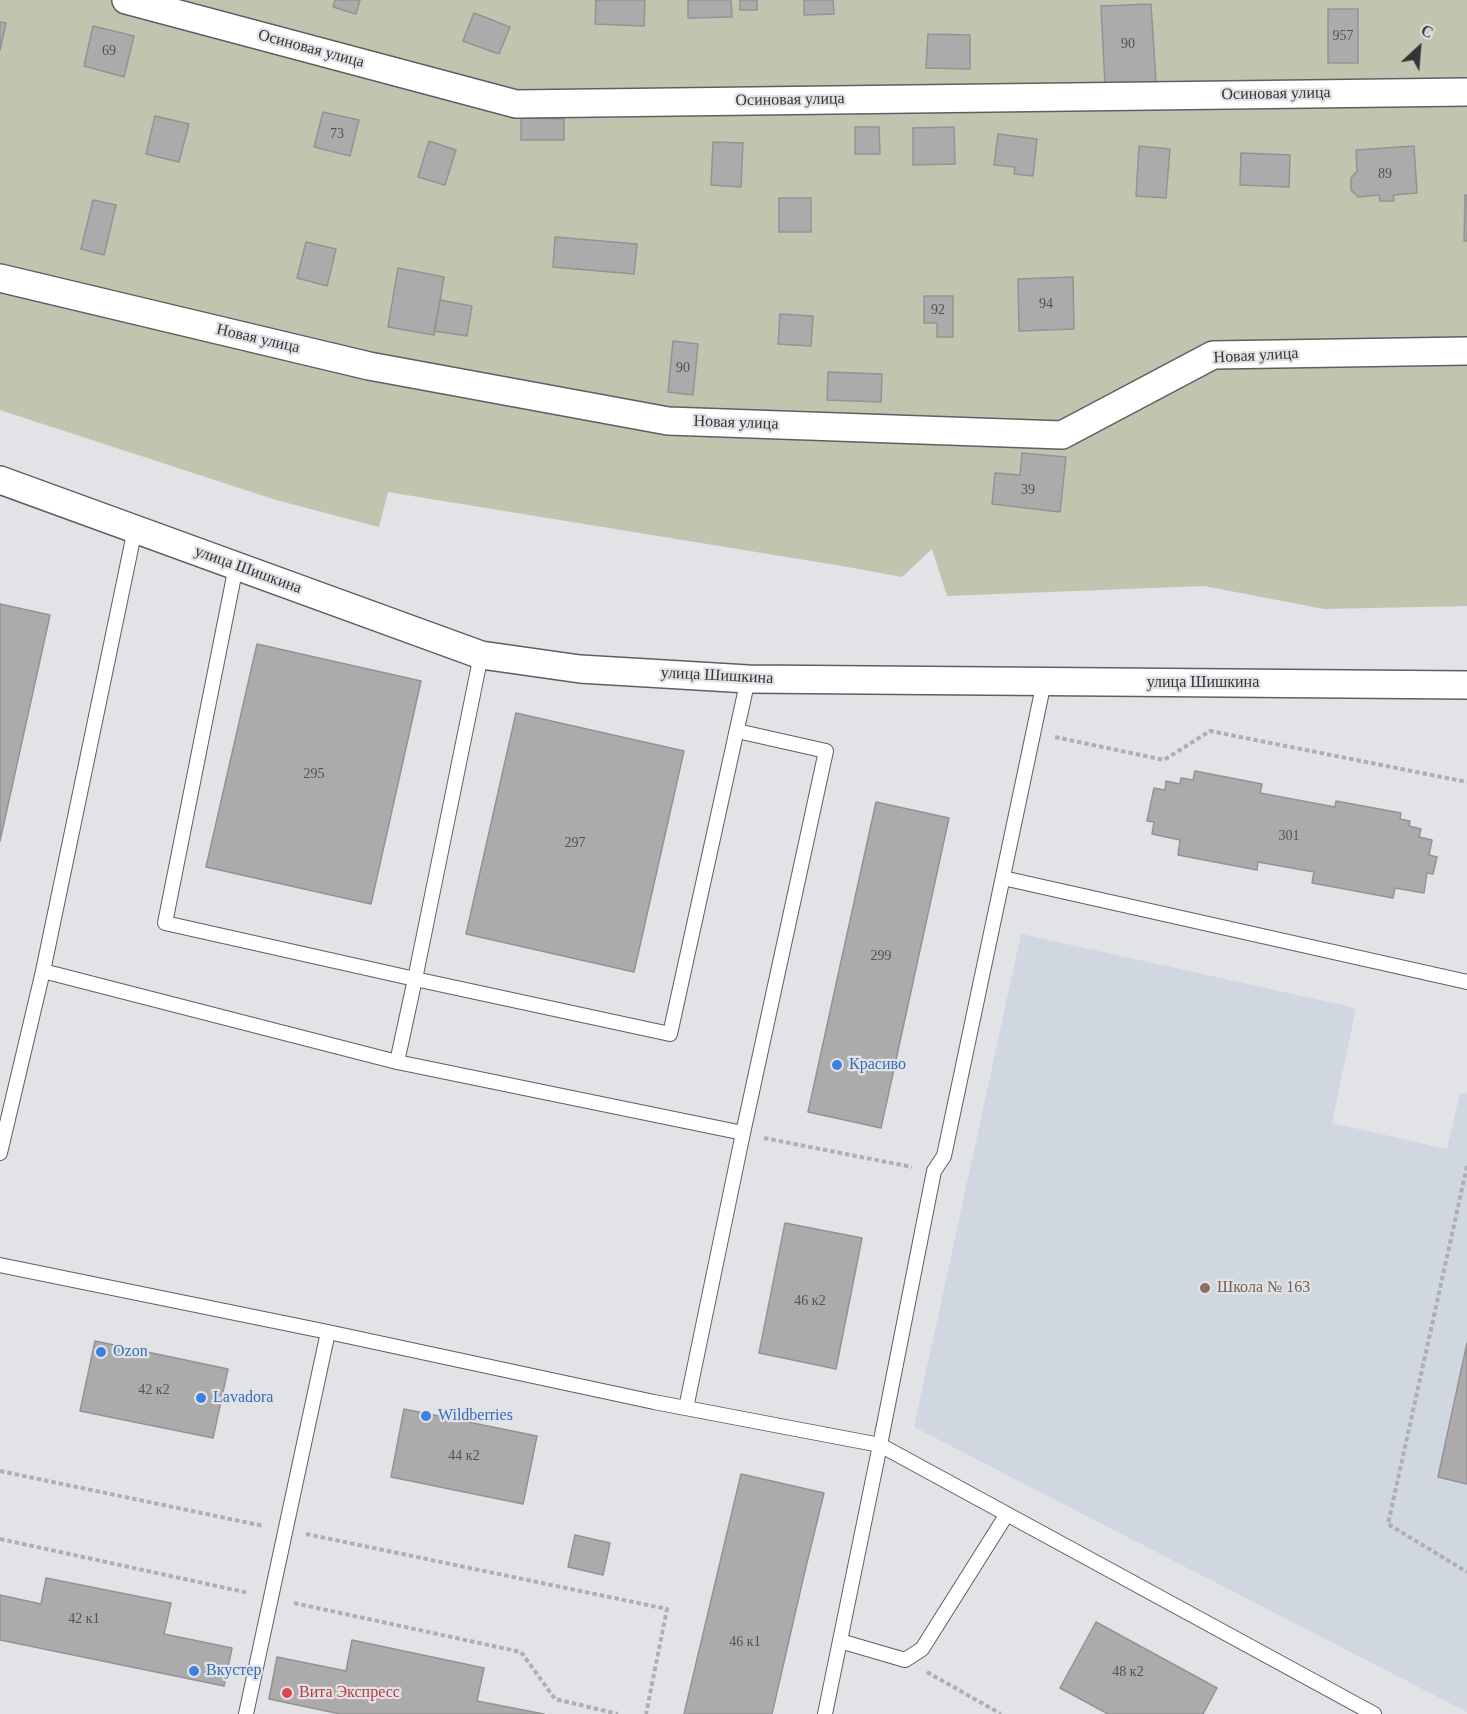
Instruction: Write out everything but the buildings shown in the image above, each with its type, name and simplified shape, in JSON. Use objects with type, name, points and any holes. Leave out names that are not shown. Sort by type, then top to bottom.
[{"type":"street","name":"Осиновая улица","points":[[126,0],[516,104],[1467,92]]},
{"type":"street","name":"Новая улица","points":[[0,278],[369,366],[668,421],[1062,435],[1213,355],[1467,351]]},
{"type":"street","name":"улица Шишкина","points":[[0,480],[481,655],[580,669],[748,679],[1467,685]]},
{"type":"lane","points":[[0,1153],[43,971],[135,529]]},
{"type":"lane","points":[[236,566],[165,923],[415,979],[670,1034],[748,679]]},
{"type":"lane","points":[[397,1062],[481,655]]},
{"type":"lane","points":[[825,1714],[934,1171],[944,1156],[1044,682]]},
{"type":"lane","points":[[686,1408],[826,751],[737,731]]},
{"type":"lane","points":[[1003,878],[1467,982]]},
{"type":"lane","points":[[43,971],[397,1062],[743,1133]]},
{"type":"lane","points":[[0,1265],[686,1408],[880,1445],[1374,1714]]},
{"type":"lane","points":[[246,1714],[328,1332]]},
{"type":"lane","points":[[840,1641],[905,1660],[922,1649],[1007,1514]]},
{"type":"path","points":[[1034,733],[1164,760],[1210,731],[1467,782]]},
{"type":"path","points":[[743,1133],[934,1171]]},
{"type":"path","points":[[1467,1166],[1388,1524],[1467,1572]]},
{"type":"path","points":[[0,1471],[667,1610],[646,1714]]},
{"type":"path","points":[[0,1539],[521,1652],[555,1699],[618,1714]]},
{"type":"path","points":[[905,1660],[1001,1714]]},
{"type":"shaded area","name":"Школа № 163","points":[[1021,934],[1356,1008],[1332,1123],[1447,1149],[1460,1093],[1467,1094],[1467,1712],[914,1427]]},
{"type":"green space","points":[[0,0],[1467,0],[1467,606],[1324,609],[1204,586],[947,596],[932,549],[902,577],[388,492],[379,527],[276,500],[0,410]]},
{"type":"place","name":"Красиво","points":[[837,1065]]},
{"type":"place","name":"Школа № 163","points":[[1205,1288]]},
{"type":"place","name":"Ozon","points":[[101,1352]]},
{"type":"place","name":"Lavadora","points":[[201,1398]]},
{"type":"place","name":"Wildberries","points":[[426,1416]]},
{"type":"place","name":"Вкустер","points":[[194,1671]]},
{"type":"place","name":"Вита Экспресс","points":[[287,1693]]}]
